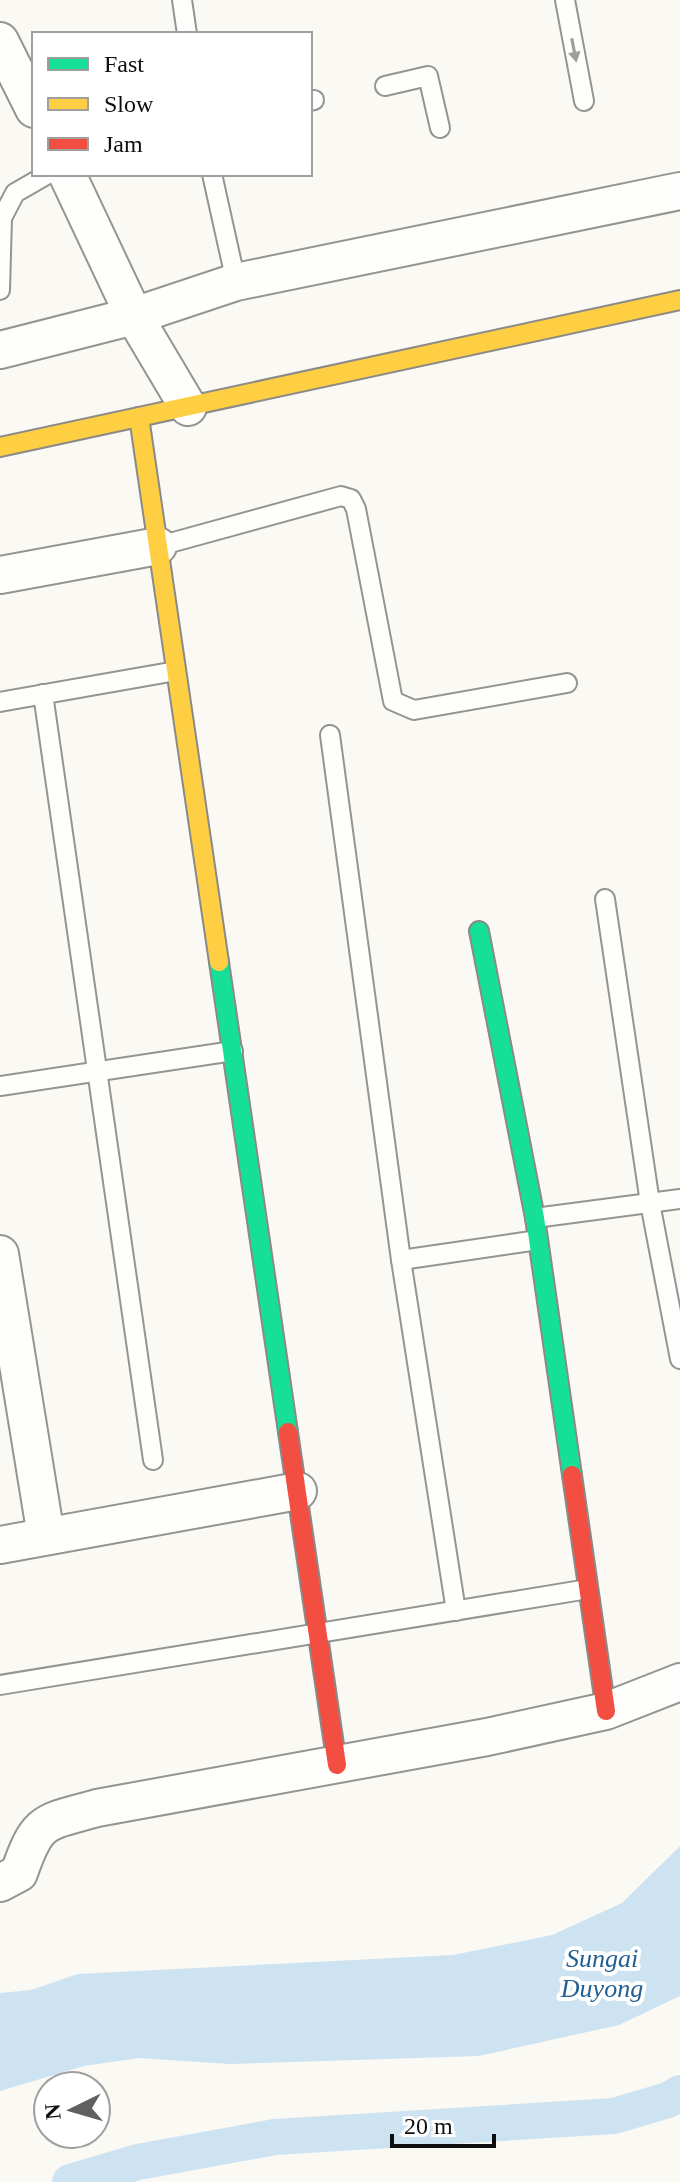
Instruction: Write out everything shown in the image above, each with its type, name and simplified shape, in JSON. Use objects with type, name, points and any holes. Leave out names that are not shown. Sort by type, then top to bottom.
[{"type":"street","points":[[0,41],[32,105]]},
{"type":"street","points":[[68,176],[134,316],[188,407]]},
{"type":"street","points":[[0,350],[134,316],[236,282],[680,191]]},
{"type":"street","points":[[0,447],[680,300]]},
{"type":"street","points":[[139,417],[337,1765]]},
{"type":"street","points":[[0,575],[158,546]]},
{"type":"street","points":[[479,931],[535,1218],[591,1589],[606,1711]]},
{"type":"street","points":[[0,1254],[46,1536]]},
{"type":"street","points":[[0,1545],[298,1491]]},
{"type":"street","points":[[0,1883],[19,1873],[31,1840],[46,1823],[97,1808],[337,1765],[606,1711],[680,1682]]},
{"type":"lane","points":[[182,0],[187,32]]},
{"type":"lane","points":[[565,0],[584,101]]},
{"type":"lane","points":[[385,86],[428,76],[440,128]]},
{"type":"lane","points":[[0,290],[2,218],[15,193],[45,176]]},
{"type":"lane","points":[[212,176],[236,282]]},
{"type":"lane","points":[[158,546],[341,496],[351,499],[356,509],[393,701],[414,710],[567,683]]},
{"type":"lane","points":[[0,702],[176,671]]},
{"type":"lane","points":[[43,694],[153,1460]]},
{"type":"lane","points":[[330,735],[401,1260],[456,1611]]},
{"type":"lane","points":[[605,899],[650,1203],[680,1359]]},
{"type":"lane","points":[[0,1086],[233,1051]]},
{"type":"lane","points":[[535,1218],[680,1199]]},
{"type":"lane","points":[[401,1260],[538,1240]]},
{"type":"lane","points":[[0,1685],[591,1589]]},
{"type":"water","name":"Sungai Duyong","points":[[680,1846],[680,1996],[619,2025],[479,2056],[230,2064],[139,2058],[71,2070],[32,2070],[32,2081],[0,2091],[0,1993],[31,1990],[78,1974],[453,1955],[552,1935],[622,1903]]},
{"type":"waterway","points":[[70,2182],[138,2162],[275,2137],[614,2116],[668,2100],[680,2093]]},
{"type":"traffic: fast","points":[[479,931],[535,1218],[572,1475]]},
{"type":"traffic: fast","points":[[219,962],[288,1432]]},
{"type":"traffic: slow","points":[[0,447],[680,300]]},
{"type":"traffic: slow","points":[[139,417],[219,962]]},
{"type":"traffic: jam","points":[[288,1432],[337,1765]]},
{"type":"traffic: jam","points":[[572,1475],[606,1711]]}]
